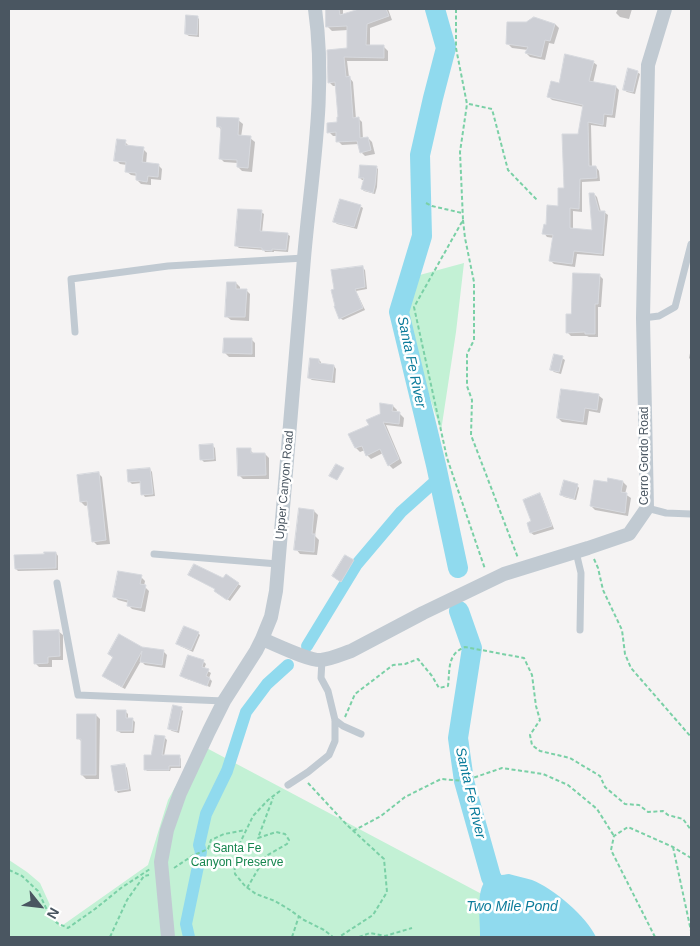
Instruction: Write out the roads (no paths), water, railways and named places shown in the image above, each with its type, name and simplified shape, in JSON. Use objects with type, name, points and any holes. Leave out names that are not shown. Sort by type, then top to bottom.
[{"type":"street","name":"Upper Canyon Road","points":[[168,937],[161,868],[167,830],[180,793],[204,742],[224,702],[262,639],[269,623],[273,605],[319,109],[318,31],[315,9]]},
{"type":"street","name":"Cerro Gordo Road","points":[[317,659],[351,651],[423,613],[504,574],[629,534],[647,508],[643,318],[648,65],[665,9]]},
{"type":"street","points":[[262,639],[317,659]]},
{"type":"lane","points":[[643,318],[659,316],[675,307],[691,244]]},
{"type":"lane","points":[[75,332],[71,279],[168,266],[304,258]]},
{"type":"lane","points":[[647,508],[666,513],[691,514]]},
{"type":"lane","points":[[580,630],[582,550]]},
{"type":"lane","points":[[154,554],[278,564]]},
{"type":"lane","points":[[57,583],[78,695],[224,702]]},
{"type":"lane","points":[[288,785],[329,755],[335,740],[335,720],[328,691],[321,678],[317,659]]},
{"type":"lane","points":[[335,720],[361,734]]},
{"type":"water","name":"Two Mile Pond","points":[[509,874],[532,880],[550,889],[577,912],[592,929],[596,937],[480,937],[479,905],[481,888],[489,878]]},
{"type":"waterway","name":"Santa Fe River","points":[[435,9],[446,48],[420,155],[422,236],[399,312],[436,465],[458,568]]},
{"type":"waterway","points":[[307,646],[357,564],[401,512],[439,478]]},
{"type":"waterway","name":"Santa Fe River","points":[[459,611],[472,648],[458,738],[464,781],[491,877],[525,937]]},
{"type":"waterway","points":[[189,937],[186,924],[201,852],[199,845],[206,814],[227,771],[246,712],[267,684],[288,665]]},
{"type":"park label","name":"Santa Fe Canyon Preserve","points":[[237,856]]}]
